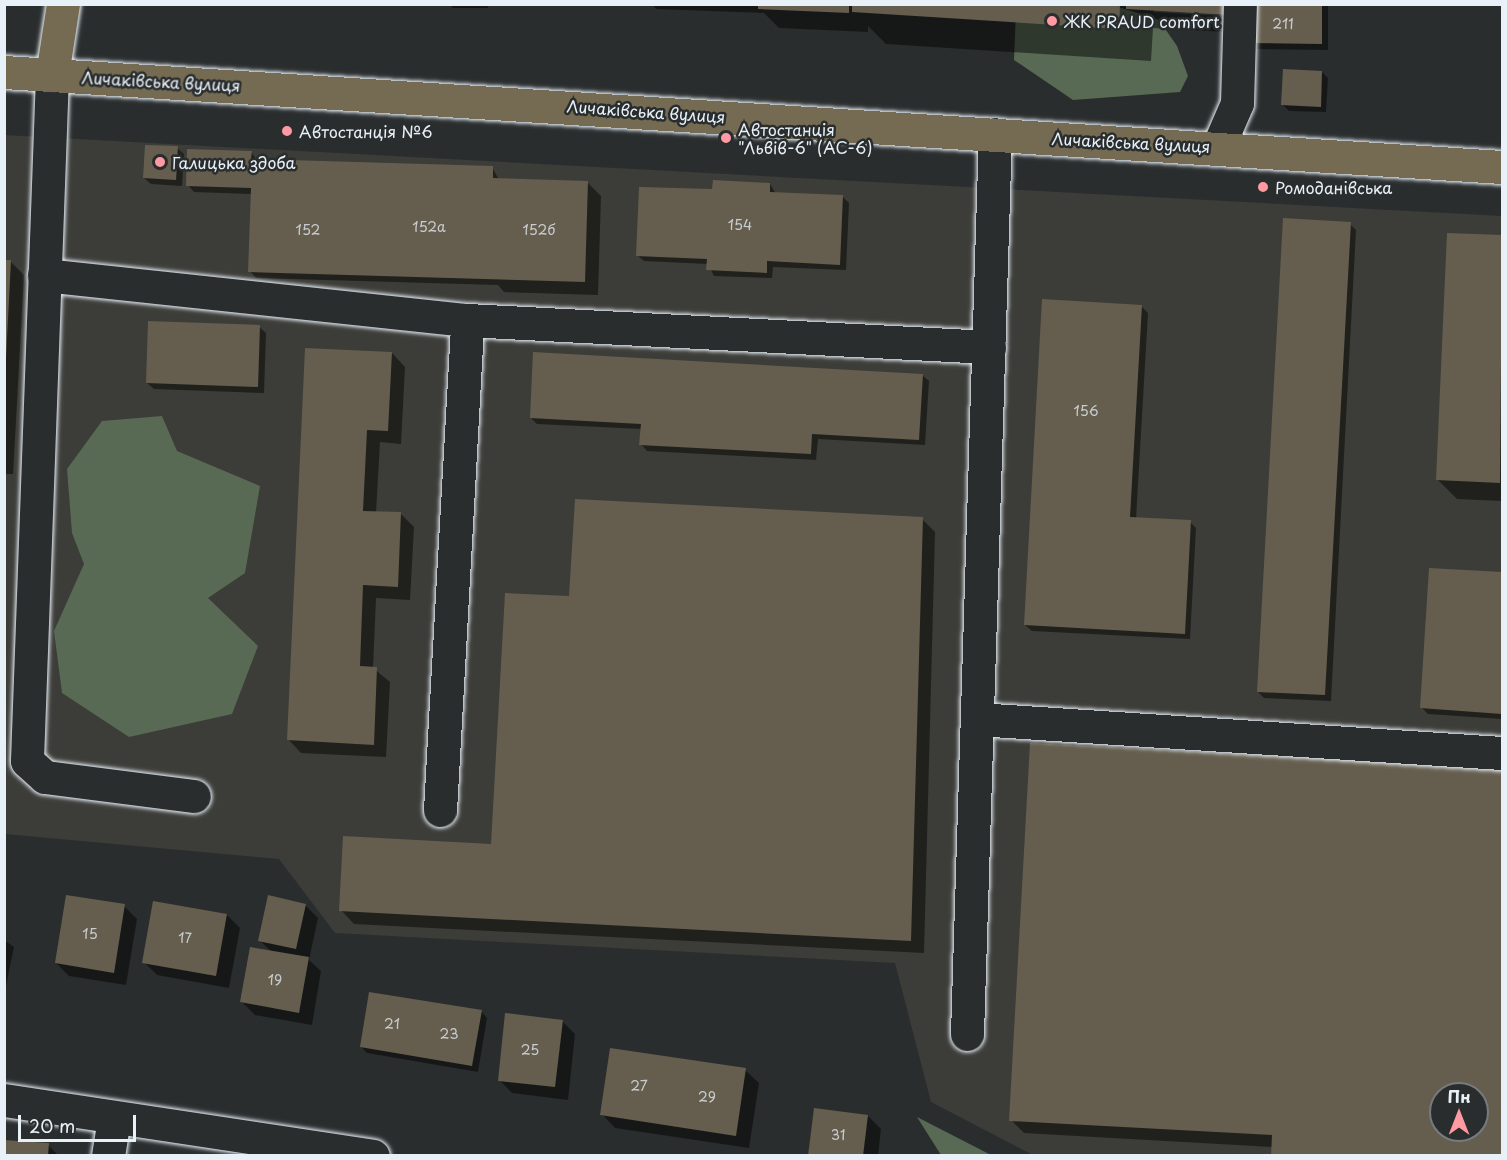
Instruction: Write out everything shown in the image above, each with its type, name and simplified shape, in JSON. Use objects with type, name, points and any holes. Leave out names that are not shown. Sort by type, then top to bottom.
[{"type":"main road","points":[[52,75],[63,4]]},
{"type":"main road","name":"Личаківська вулиця","points":[[4,72],[1218,147],[1503,167]]},
{"type":"street","points":[[1218,147],[1237,104],[1240,4]]},
{"type":"street","points":[[52,75],[27,761],[45,777],[194,796]]},
{"type":"street","points":[[968,1034],[995,134]]},
{"type":"street","points":[[44,274],[467,320],[989,347]]},
{"type":"street","points":[[440,810],[467,320]]},
{"type":"street","points":[[977,719],[1503,753]]},
{"type":"street","points":[[4,1100],[373,1155]]},
{"type":"street","points":[[108,1155],[114,1118]]},
{"type":"shaded area","points":[[4,135],[1502,216],[1502,1155],[1033,1155],[931,1102],[895,963],[335,933],[279,859],[5,834]]},
{"type":"green space","points":[[1112,5],[1159,20],[1177,46],[1188,76],[1180,92],[1073,100],[1014,60],[1016,10]]},
{"type":"green space","points":[[162,416],[177,451],[260,486],[245,573],[208,598],[258,646],[232,714],[129,737],[62,693],[54,631],[84,564],[72,533],[67,469],[102,421]]},
{"type":"green space","points":[[917,1117],[991,1155],[941,1155]]},
{"type":"building","points":[[758,4],[849,4],[849,13],[758,9]]},
{"type":"building","name":"ЖК PRAUD comfort","points":[[852,4],[1120,4],[1119,29],[852,12]]},
{"type":"building","points":[[1126,4],[1232,4],[1231,15],[1126,9]]},
{"type":"building","points":[[1244,4],[1322,4],[1322,44],[1243,43]]},
{"type":"building","points":[[1283,69],[1322,71],[1321,107],[1281,105]]},
{"type":"building","name":"Галицька здоба","points":[[145,145],[178,146],[176,180],[143,178]]},
{"type":"building","points":[[187,149],[252,151],[251,159],[493,166],[493,178],[588,181],[585,282],[248,272],[251,188],[186,186]]},
{"type":"building","points":[[713,180],[770,183],[770,192],[843,195],[840,265],[767,261],[767,273],[706,270],[707,259],[636,256],[639,187],[712,189]]},
{"type":"building","points":[[1283,218],[1351,222],[1325,695],[1257,692]]},
{"type":"building","points":[[1447,233],[1502,235],[1500,483],[1436,480]]},
{"type":"building","points":[[4,260],[11,260],[6,358],[4,357]]},
{"type":"building","points":[[1042,299],[1142,305],[1130,517],[1191,520],[1185,634],[1024,625]]},
{"type":"building","points":[[148,321],[260,325],[258,387],[146,383]]},
{"type":"building","points":[[305,348],[392,352],[388,431],[367,430],[363,511],[401,512],[398,587],[363,585],[360,666],[377,667],[374,745],[287,740]]},
{"type":"building","points":[[533,352],[923,374],[919,440],[812,434],[811,454],[639,445],[641,424],[530,418]]},
{"type":"building","points":[[575,499],[923,517],[911,941],[339,911],[343,836],[491,844],[505,593],[569,596]]},
{"type":"building","points":[[1429,568],[1502,572],[1502,714],[1420,708]]},
{"type":"building","points":[[1030,743],[1502,768],[1502,1156],[1271,1156],[1272,1135],[1009,1121]]},
{"type":"building","points":[[66,895],[125,904],[114,973],[55,963]]},
{"type":"building","points":[[268,895],[306,904],[296,949],[258,941]]},
{"type":"building","points":[[153,901],[227,914],[216,976],[142,963]]},
{"type":"building","points":[[250,947],[309,957],[299,1013],[240,1002]]},
{"type":"building","points":[[369,992],[482,1010],[472,1066],[360,1047]]},
{"type":"building","points":[[505,1013],[563,1020],[555,1087],[498,1081]]},
{"type":"building","points":[[610,1048],[746,1068],[736,1136],[600,1115]]},
{"type":"building","points":[[814,1108],[868,1115],[863,1156],[808,1156]]},
{"type":"building","points":[[4,1140],[49,1143],[48,1156],[4,1156]]},
{"type":"place","name":"ЖК PRAUD comfort","points":[[1052,21]]},
{"type":"place","name":"Автостанція №6","points":[[287,131]]},
{"type":"place","name":"Автостанція \"Львів-6\" (АС-6)","points":[[726,138]]},
{"type":"place","name":"Галицька здоба","points":[[160,162]]},
{"type":"place","name":"Ромоданівська","points":[[1263,187]]}]
